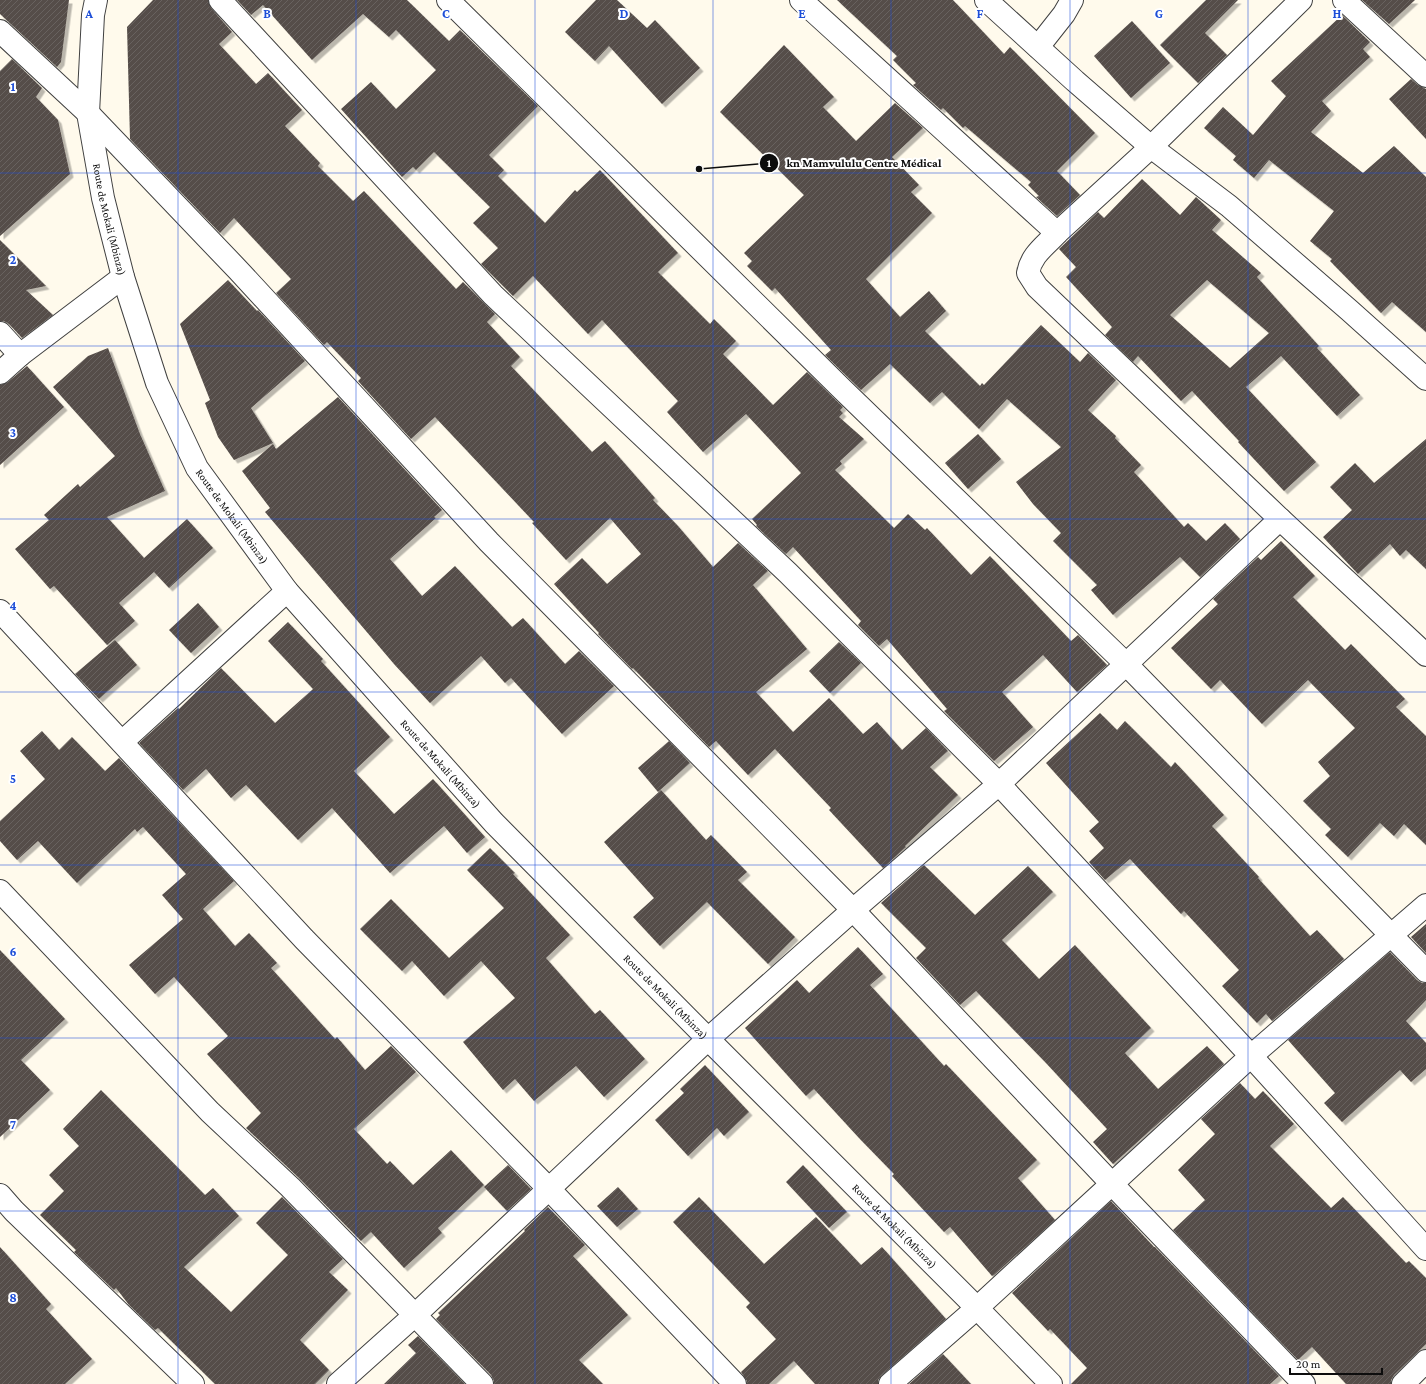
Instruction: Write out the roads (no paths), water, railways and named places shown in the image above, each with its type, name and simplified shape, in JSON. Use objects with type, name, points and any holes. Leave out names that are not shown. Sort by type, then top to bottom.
[{"type":"street","name":"Route de Mokali (Mbinza)","points":[[96,0],[93,15],[88,113],[103,198],[123,277],[157,383],[197,468],[287,591],[494,823],[1051,1384]]},
{"type":"street","points":[[220,0],[492,296],[788,573],[999,784],[1251,1056],[1426,1250]]},
{"type":"street","points":[[448,0],[842,389],[1126,664],[1426,971]]},
{"type":"street","points":[[801,0],[1057,233]]},
{"type":"street","points":[[986,0],[1075,81],[1151,147],[1229,206],[1426,379]]},
{"type":"street","points":[[1038,47],[1064,14],[1072,0]]},
{"type":"street","points":[[1301,0],[1151,147],[1057,233],[1036,255],[1030,264],[1028,273],[1037,287],[1280,519],[1426,655]]},
{"type":"street","points":[[1344,0],[1426,76]]},
{"type":"street","points":[[0,32],[88,113],[238,270],[489,542],[853,910],[1112,1184],[1304,1384]]},
{"type":"street","points":[[0,372],[20,355],[123,277]]},
{"type":"street","points":[[0,333],[20,355]]},
{"type":"street","points":[[338,1384],[415,1315],[708,1039],[853,910],[999,784],[1280,519]]},
{"type":"street","points":[[122,742],[287,591]]},
{"type":"street","points":[[0,611],[304,939],[549,1189],[735,1384]]},
{"type":"street","points":[[0,891],[210,1112],[290,1187],[482,1384]]},
{"type":"street","points":[[890,1384],[977,1308],[1251,1056],[1426,905]]},
{"type":"street","points":[[0,1195],[14,1211],[193,1384]]},
{"type":"street","points":[[1402,1384],[1426,1361]]},
{"type":"place","name":"kn Mamvululu Centre Médical","points":[[699,169]]}]
